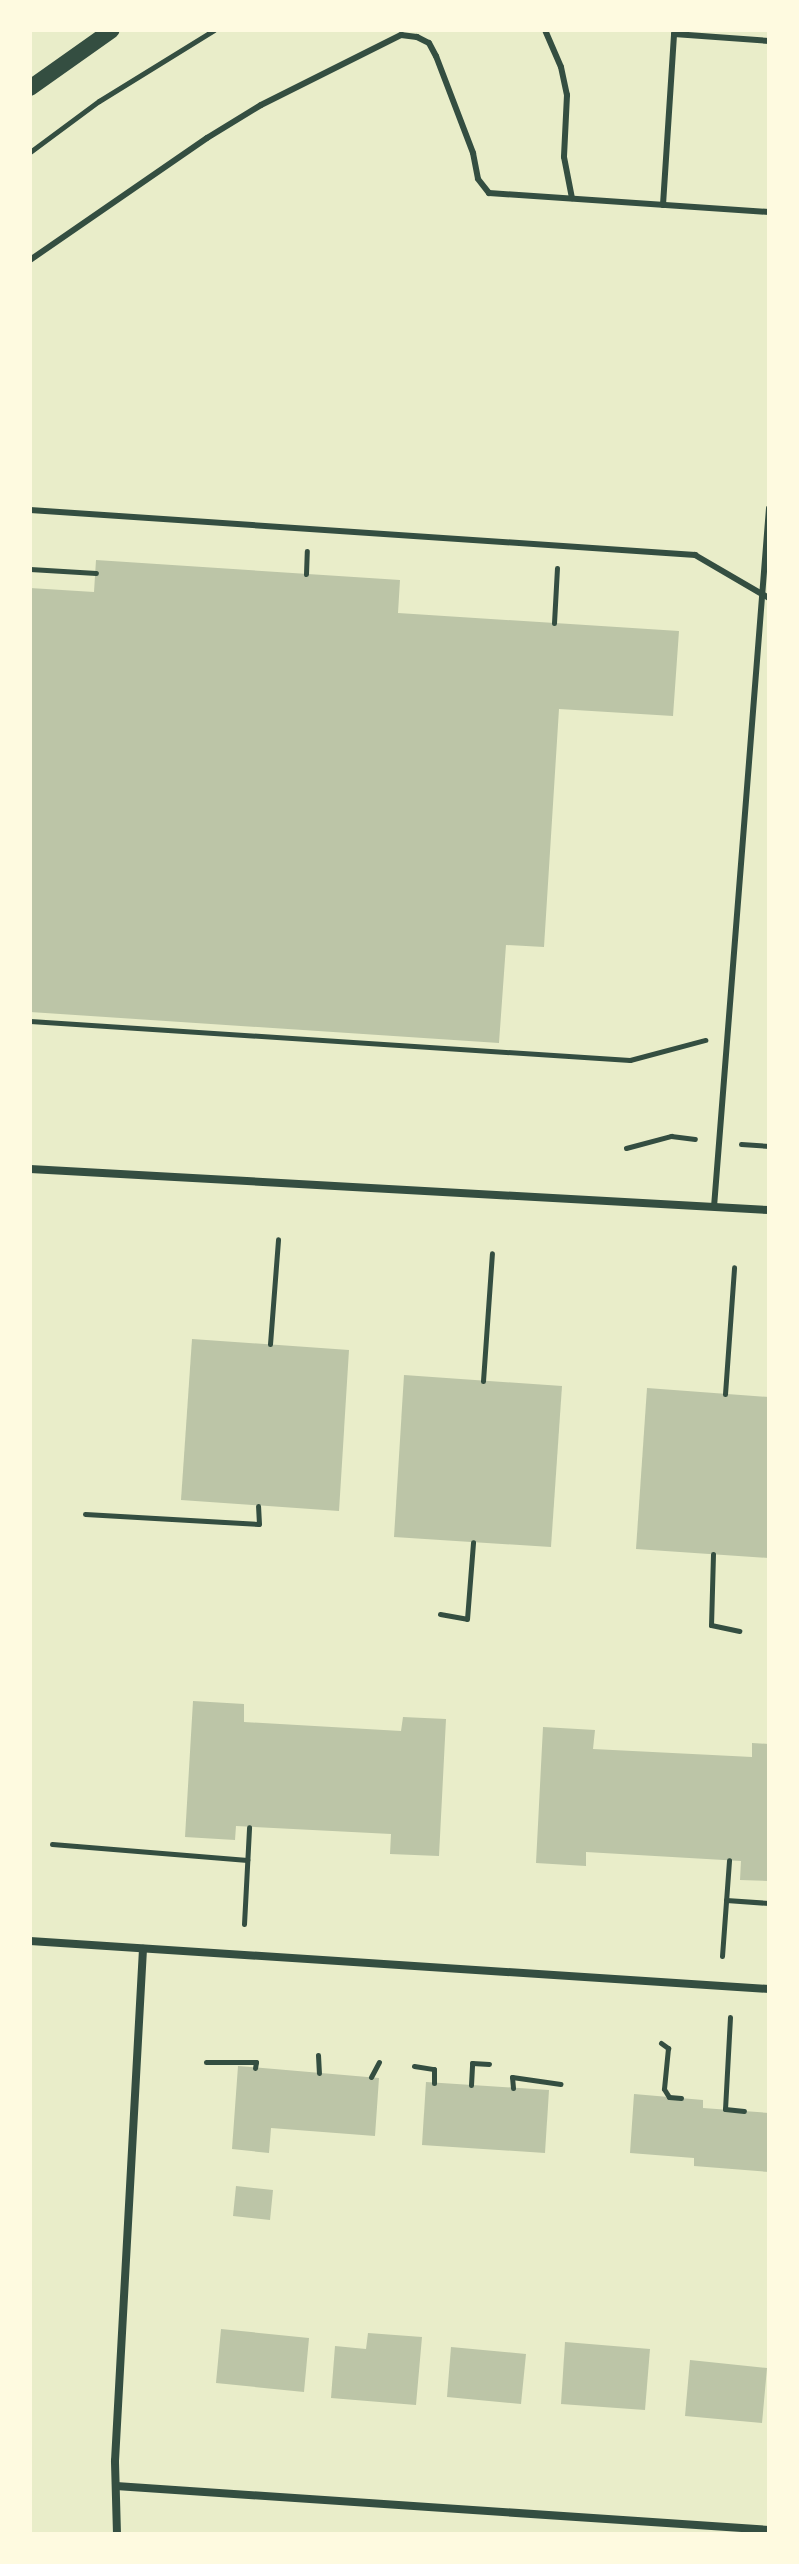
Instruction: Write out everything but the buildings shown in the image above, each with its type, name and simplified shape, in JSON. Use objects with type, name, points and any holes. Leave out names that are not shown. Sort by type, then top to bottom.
[{"type":"main road","points":[[30,88],[112,30]]},
{"type":"street","points":[[30,1169],[769,1210]]},
{"type":"street","points":[[30,1941],[769,1989]]},
{"type":"street","points":[[117,2534],[116,2486],[143,1949]]},
{"type":"street","points":[[116,2486],[769,2530]]},
{"type":"lane","points":[[545,30],[561,67],[567,95],[564,157],[572,198]]},
{"type":"lane","points":[[663,205],[674,34],[769,41]]},
{"type":"lane","points":[[30,260],[207,138],[261,105],[401,35],[417,37],[429,43],[436,56],[473,153],[482,187],[498,194],[769,212]]},
{"type":"lane","points":[[714,1207],[765,597],[769,508]]},
{"type":"lane","points":[[30,510],[695,555],[765,597]]},
{"type":"path","points":[[30,152],[99,101],[214,30]]},
{"type":"path","points":[[306,574],[307,553]]},
{"type":"path","points":[[30,569],[96,573]]},
{"type":"path","points":[[554,623],[557,578]]},
{"type":"path","points":[[30,1021],[630,1060],[727,1034]]},
{"type":"path","points":[[270,1344],[278,1239]]},
{"type":"path","points":[[483,1381],[492,1253]]},
{"type":"path","points":[[725,1394],[734,1267]]},
{"type":"path","points":[[85,1514],[259,1524],[258,1506]]},
{"type":"path","points":[[440,1614],[467,1619],[473,1542]]},
{"type":"path","points":[[713,1554],[711,1625],[739,1631]]},
{"type":"path","points":[[244,1924],[249,1827]]},
{"type":"path","points":[[52,1844],[247,1860]]},
{"type":"path","points":[[722,1956],[729,1860]]},
{"type":"path","points":[[726,1900],[769,1903]]},
{"type":"path","points":[[730,2017],[725,2109],[744,2111]]},
{"type":"path","points":[[661,2043],[668,2048],[664,2089],[669,2097],[681,2098]]},
{"type":"path","points":[[318,2055],[319,2073]]},
{"type":"path","points":[[206,2062],[256,2062],[255,2068]]},
{"type":"path","points":[[371,2077],[379,2062]]},
{"type":"path","points":[[471,2085],[472,2063],[489,2064]]},
{"type":"path","points":[[414,2066],[434,2069],[434,2083]]},
{"type":"path","points":[[513,2088],[512,2077],[561,2084]]}]
